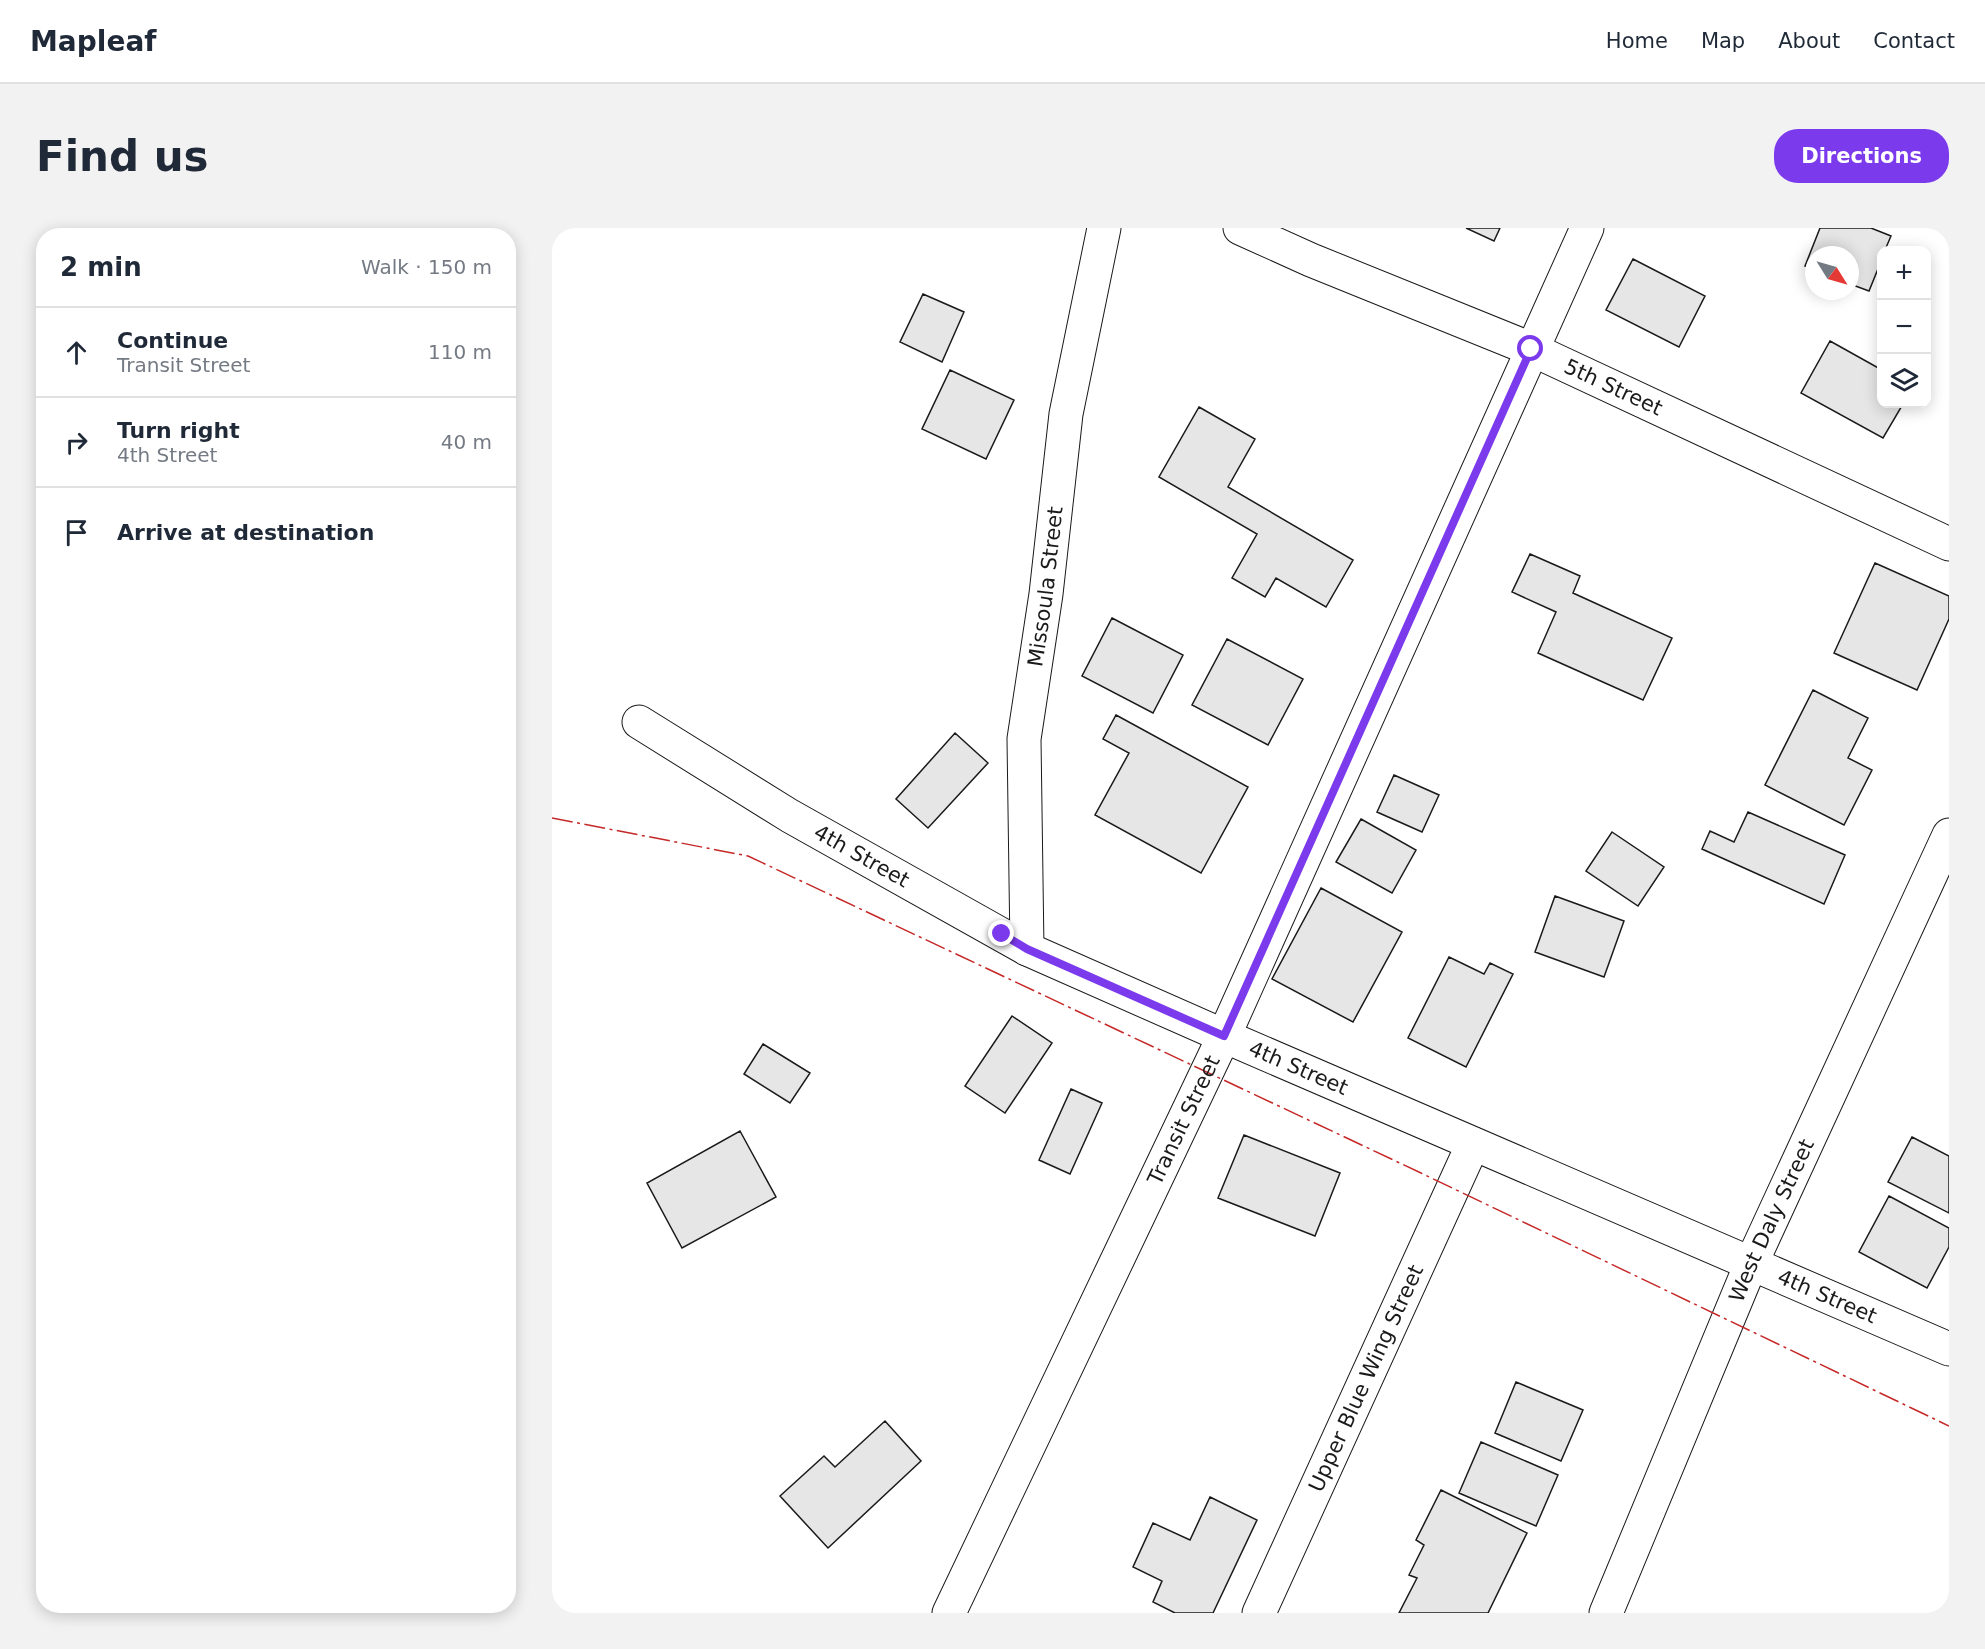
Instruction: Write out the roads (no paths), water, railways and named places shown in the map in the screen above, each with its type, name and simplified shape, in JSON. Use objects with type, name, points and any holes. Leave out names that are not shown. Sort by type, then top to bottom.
[{"type":"street","name":"Missoula Street","points":[[1027,949],[1024,739],[1046,594],[1066,414],[1104,228]]},
{"type":"street","name":"5th Street","points":[[1240,228],[1311,260],[1531,349],[1949,544]]},
{"type":"street","name":"Transit Street","points":[[949,1613],[1224,1036],[1587,228]]},
{"type":"street","name":"4th Street","points":[[639,722],[790,816],[1027,949],[1949,1349]]},
{"type":"street","name":"West Daly Street","points":[[1606,1613],[1751,1264],[1949,835]]},
{"type":"street","name":"Upper Blue Wing Street","points":[[1259,1613],[1473,1144]]}]
